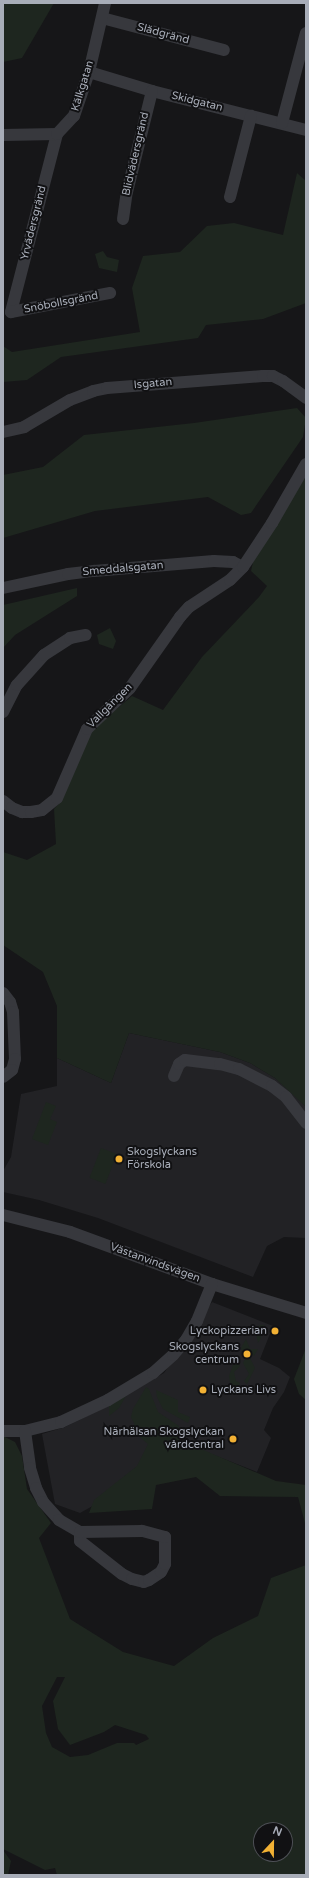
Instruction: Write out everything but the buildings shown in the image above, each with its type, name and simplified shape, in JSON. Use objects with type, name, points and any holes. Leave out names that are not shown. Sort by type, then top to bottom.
[{"type":"street","name":"Kälkgatan","points":[[56,134],[74,116],[89,72],[105,3]]},
{"type":"street","name":"Slädgränd","points":[[102,18],[224,50]]},
{"type":"street","points":[[282,123],[306,33]]},
{"type":"street","name":"Skidgatan","points":[[89,72],[152,91],[306,130]]},
{"type":"street","name":"Blidvädersgränd","points":[[123,219],[127,192],[152,91]]},
{"type":"street","points":[[230,197],[251,116]]},
{"type":"street","points":[[3,135],[56,134]]},
{"type":"street","name":"Yrvädersgränd","points":[[11,312],[56,134]]},
{"type":"street","name":"Snöbollsgränd","points":[[11,312],[110,293]]},
{"type":"street","name":"Isgatan","points":[[3,432],[24,427],[70,400],[93,391],[106,388],[273,376],[283,381],[306,398]]},
{"type":"street","name":"Vallgången","points":[[3,801],[12,808],[22,812],[42,810],[49,806],[57,798],[87,729],[130,688],[180,617],[189,607],[230,580],[243,567],[269,529],[306,464]]},
{"type":"street","name":"Smeddalsgatan","points":[[3,588],[68,574],[94,571],[214,561],[233,562],[243,567]]},
{"type":"street","points":[[3,712],[17,685],[44,655],[70,638],[86,635]]},
{"type":"street","points":[[3,993],[10,1002],[14,1012],[15,1059],[12,1070],[3,1077]]},
{"type":"street","points":[[174,1076],[179,1064],[185,1060],[220,1064],[239,1069],[272,1086],[286,1097],[306,1123]]},
{"type":"street","name":"Västanvindsvägen","points":[[3,1215],[70,1232],[212,1284],[306,1313]]},
{"type":"street","points":[[3,1431],[25,1431],[61,1422],[81,1414],[135,1385],[158,1370],[178,1350],[189,1335],[197,1321],[212,1284]]},
{"type":"street","points":[[25,1431],[30,1468],[36,1488],[43,1502],[59,1520],[80,1532],[142,1532],[165,1537],[165,1564],[161,1572],[149,1580],[144,1582],[132,1579],[122,1574],[80,1541],[80,1532]]},
{"type":"shaded area","points":[[3,3],[54,3],[22,58],[3,62]]},
{"type":"shaded area","points":[[297,173],[306,181],[306,303],[263,319],[206,325],[198,338],[61,357],[27,380],[3,382],[3,346],[12,352],[140,332],[132,288],[143,256],[180,252],[207,226],[234,223],[283,235]]},
{"type":"shaded area","points":[[103,251],[107,257],[119,260],[117,272],[99,268],[95,254]]},
{"type":"shaded area","points":[[297,408],[306,418],[303,437],[251,513],[241,515],[208,497],[95,511],[3,538],[3,475],[43,467],[84,435],[194,423]]},
{"type":"shaded area","points":[[306,476],[306,1107],[275,1078],[250,1063],[220,1052],[129,1033],[111,1083],[57,1058],[57,1006],[43,972],[3,945],[3,852],[27,860],[56,844],[54,809],[62,800],[91,731],[132,696],[163,710],[202,657],[259,597],[267,586],[251,571],[253,562]]},
{"type":"shaded area","points":[[77,588],[77,596],[15,635],[3,648],[3,605]]},
{"type":"shaded area","points":[[110,628],[116,641],[113,649],[99,644],[97,635]]},
{"type":"shaded area","points":[[129,1033],[220,1052],[250,1063],[275,1078],[306,1107],[306,1238],[284,1237],[267,1246],[253,1277],[98,1218],[39,1200],[3,1192],[3,1171],[11,1157],[21,1094],[57,1086],[57,1058],[111,1083]]},
{"type":"shaded area","points":[[46,1102],[56,1106],[50,1119],[57,1122],[48,1145],[32,1139]]},
{"type":"shaded area","points":[[101,1148],[117,1154],[105,1184],[90,1178]]},
{"type":"shaded area","points":[[212,1302],[273,1326],[260,1359],[279,1368],[290,1377],[284,1392],[273,1408],[264,1430],[271,1438],[257,1472],[206,1452],[145,1477],[80,1513],[55,1504],[42,1434],[65,1427],[102,1409],[164,1373]]},
{"type":"shaded area","points":[[260,1325],[264,1325],[266,1328],[260,1332],[261,1338],[258,1343],[256,1333],[249,1335],[246,1332],[249,1330],[255,1330]]},
{"type":"shaded area","points":[[246,1339],[250,1349],[258,1349],[254,1356],[250,1353],[242,1353],[241,1348]]},
{"type":"shaded area","points":[[306,1348],[306,1400],[299,1394],[294,1379]]},
{"type":"shaded area","points":[[246,1357],[250,1358],[255,1368],[247,1384],[244,1381],[249,1374],[243,1363]]},
{"type":"shaded area","points":[[237,1361],[240,1366],[234,1372],[236,1381],[240,1383],[238,1388],[230,1383],[229,1376],[234,1362]]},
{"type":"shaded area","points":[[146,1387],[149,1389],[158,1412],[179,1426],[178,1433],[180,1440],[276,1481],[306,1485],[306,1527],[298,1497],[220,1496],[196,1477],[156,1485],[152,1509],[89,1513],[94,1500],[137,1466],[148,1444],[135,1433],[134,1423],[131,1417],[133,1409]]},
{"type":"shaded area","points":[[156,1390],[178,1400],[178,1412],[190,1417],[188,1423],[163,1409],[157,1397]]},
{"type":"shaded area","points":[[126,1396],[119,1408],[109,1416],[109,1405]]},
{"type":"shaded area","points":[[3,1436],[15,1442],[22,1456],[27,1489],[51,1523],[39,1538],[70,1619],[123,1652],[174,1666],[213,1638],[258,1616],[271,1578],[306,1565],[306,1875],[57,1875],[55,1868],[45,1870],[3,1849]],"holes":[[[57,1677],[65,1677],[53,1701],[58,1729],[70,1745],[104,1732],[115,1725],[146,1735],[149,1739],[136,1745],[134,1743],[117,1743],[88,1755],[70,1757],[52,1747],[46,1733],[42,1706]]]},
{"type":"shaded area","points":[[3,1850],[11,1861],[8,1875],[3,1875]]},
{"type":"place","name":"Skogslyckans Förskola","points":[[119,1159]]},
{"type":"place","name":"Lyckopizzerian","points":[[275,1331]]},
{"type":"place","name":"Skogslyckans centrum","points":[[247,1354]]},
{"type":"place","name":"Lyckans Livs","points":[[203,1390]]},
{"type":"place","name":"Närhälsan Skogslyckan vårdcentral","points":[[233,1439]]}]
